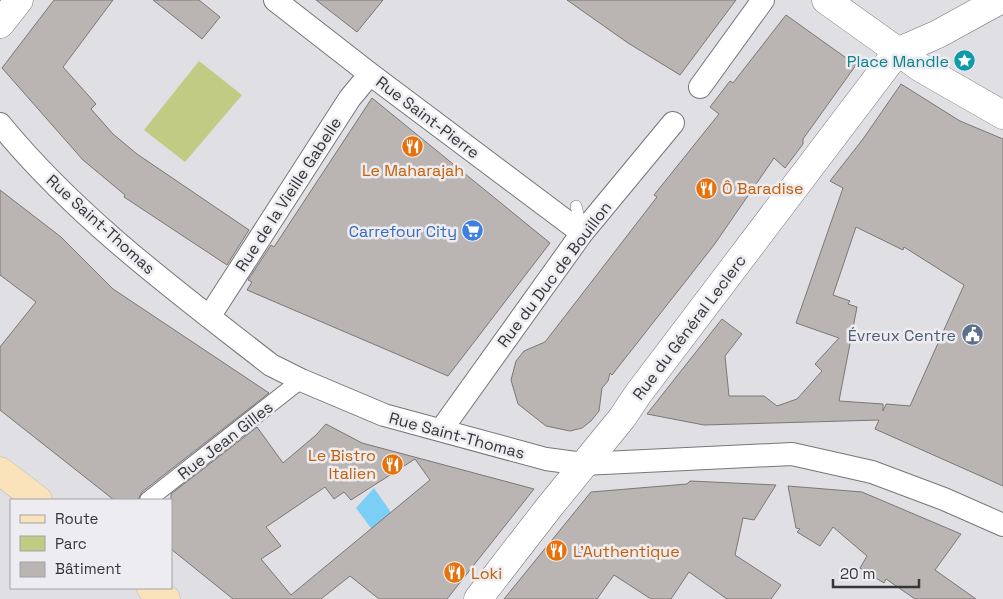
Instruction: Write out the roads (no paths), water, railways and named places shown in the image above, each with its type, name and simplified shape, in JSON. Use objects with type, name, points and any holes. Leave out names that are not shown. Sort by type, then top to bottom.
[{"type":"main road","points":[[0,471],[37,499]]},
{"type":"main road","points":[[152,589],[166,599]]},
{"type":"street","points":[[0,24],[19,0]]},
{"type":"street","name":"Rue Saint-Pierre","points":[[275,0],[372,68],[582,233]]},
{"type":"street","points":[[700,87],[763,0]]},
{"type":"street","points":[[826,0],[921,68],[1003,115]]},
{"type":"street","points":[[897,52],[938,34],[1000,0]]},
{"type":"street","name":"Rue du Général Leclerc","points":[[478,599],[583,464],[622,418],[638,394],[897,52]]},
{"type":"street","name":"Rue de la Vieille Gabelle","points":[[209,317],[350,98],[372,68]]},
{"type":"street","name":"Rue du Duc de Bouillon","points":[[440,430],[582,233],[673,122]]},
{"type":"street","name":"Rue Saint-Thomas","points":[[0,124],[26,156],[101,228],[209,317],[271,365],[384,416],[546,459],[583,464],[792,454],[872,472],[944,499],[1003,525]]},
{"type":"street","name":"Rue Jean Gilles","points":[[149,499],[301,380]]},
{"type":"lane","points":[[576,206],[582,233]]},
{"type":"water","points":[[374,488],[435,576],[421,595],[356,508]]},
{"type":"place","name":"Place Mandle","points":[[965,61]]},
{"type":"place","name":"Le Maharajah","points":[[413,146]]},
{"type":"place","name":"Ô Baradise","points":[[706,188]]},
{"type":"place","name":"Carrefour City","points":[[473,231]]},
{"type":"place","name":"Évreux Centre","points":[[972,335]]},
{"type":"place","name":"Le Bistro Italien","points":[[392,464]]},
{"type":"place","name":"L'Authentique","points":[[557,551]]},
{"type":"place","name":"Loki","points":[[455,573]]}]
